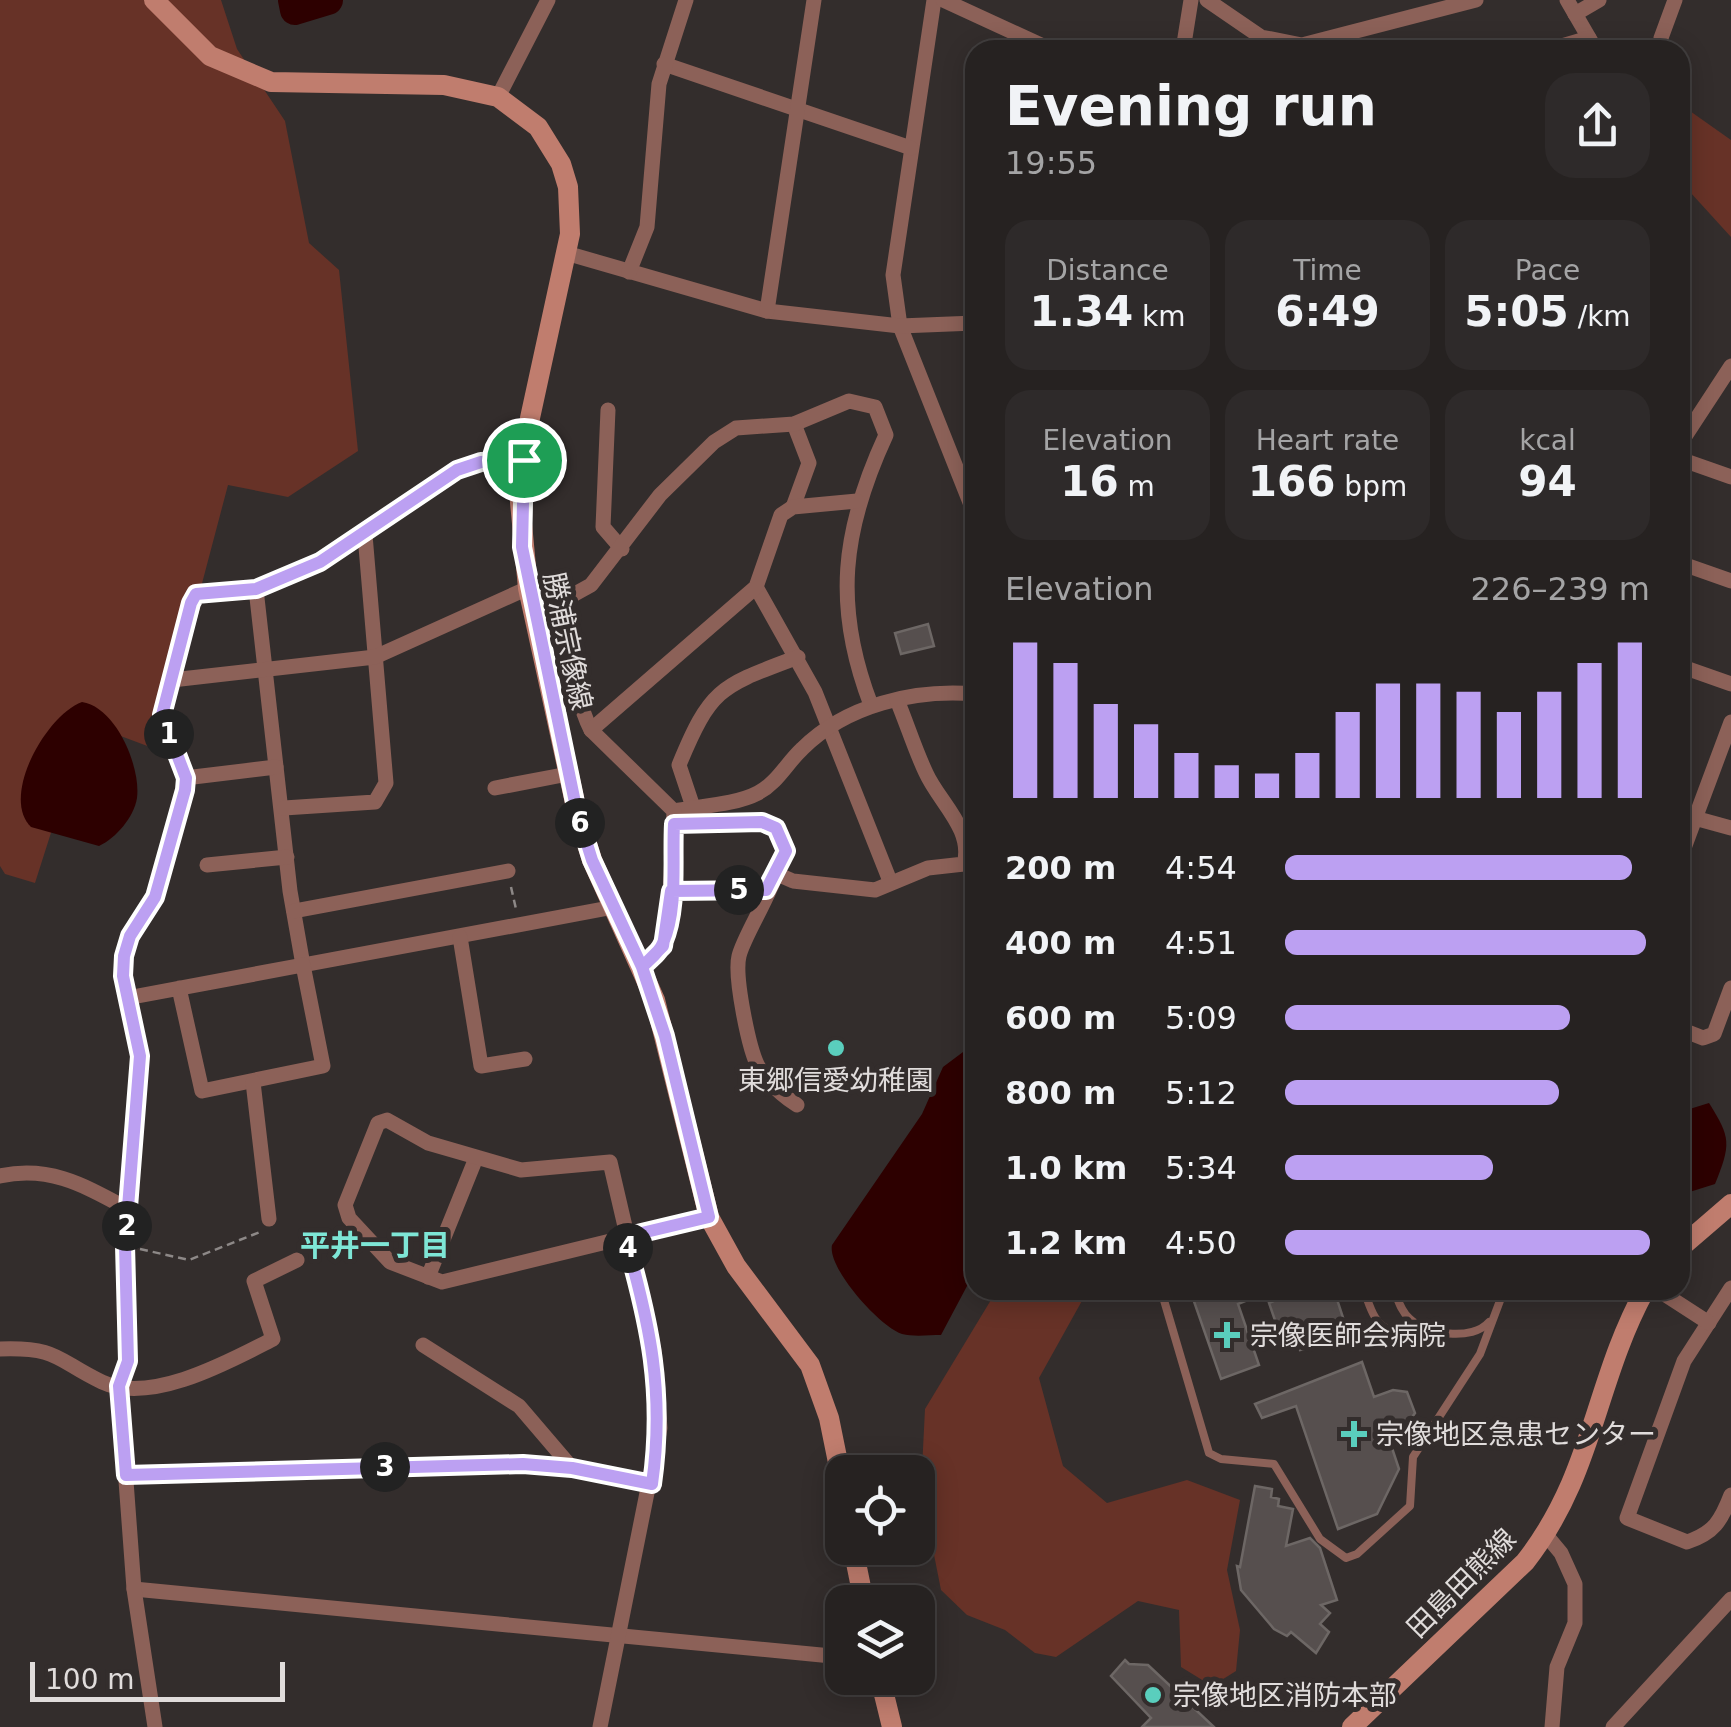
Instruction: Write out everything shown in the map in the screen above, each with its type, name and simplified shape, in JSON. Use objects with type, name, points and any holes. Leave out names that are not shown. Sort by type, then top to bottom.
[{"type":"main road","name":"勝浦宗像線","points":[[154,0],[210,56],[270,82],[444,86],[498,97],[538,127],[561,164],[571,209],[566,253],[524,460],[521,532],[528,588],[568,774],[592,860],[642,967],[665,1036],[709,1217],[736,1266],[810,1365],[835,1455]]},
{"type":"main road","points":[[1690,1239],[1731,1204]]},
{"type":"main road","name":"田島田熊線","points":[[1352,1727],[1514,1573],[1546,1535],[1574,1484],[1620,1344],[1640,1300]]},
{"type":"main road","points":[[884,1695],[892,1727]]},
{"type":"street","points":[[498,97],[548,0]]},
{"type":"street","points":[[629,272],[648,227],[664,64],[686,0]]},
{"type":"street","points":[[766,310],[814,0]]},
{"type":"street","points":[[934,0],[893,274],[900,326],[965,490]]},
{"type":"street","points":[[943,0],[1030,40]]},
{"type":"street","points":[[1185,40],[1191,0]]},
{"type":"street","points":[[1207,0],[1262,37],[1275,40]]},
{"type":"street","points":[[1325,40],[1476,0]]},
{"type":"street","points":[[1591,40],[1571,7],[1599,0]]},
{"type":"street","points":[[1662,38],[1675,0]]},
{"type":"street","points":[[664,64],[911,148]]},
{"type":"street","points":[[566,253],[766,310],[900,326],[965,323]]},
{"type":"street","points":[[1690,430],[1730,372]]},
{"type":"street","points":[[798,1105],[757,1065],[739,979],[739,956],[786,851],[776,828],[762,822],[674,818],[591,730],[578,705],[574,646],[562,601],[591,585],[660,495],[714,442],[736,428],[794,424],[836,403],[866,401],[875,407],[886,435],[856,500],[844,603],[858,671],[871,705]]},
{"type":"street","points":[[608,410],[603,527],[622,549]]},
{"type":"street","points":[[792,507],[809,463],[794,424]]},
{"type":"street","points":[[155,1727],[134,1589],[119,1386],[128,1361],[125,1245],[140,1056],[127,998],[124,956],[130,936],[155,897],[186,778],[162,715],[196,594],[256,589],[320,562],[457,470],[481,462],[524,460]]},
{"type":"street","points":[[1690,463],[1731,477]]},
{"type":"street","points":[[591,730],[756,586],[781,515],[792,507],[856,500]]},
{"type":"street","points":[[284,808],[375,802],[386,783],[365,535]]},
{"type":"street","points":[[1690,566],[1731,581]]},
{"type":"street","points":[[756,586],[798,658],[890,881]]},
{"type":"street","points":[[172,680],[374,658],[528,588]]},
{"type":"street","points":[[178,988],[202,1091],[323,1066],[294,911],[256,589]]},
{"type":"street","points":[[694,807],[679,764],[700,712],[727,684],[798,658]]},
{"type":"street","points":[[1690,670],[1731,684]]},
{"type":"street","points":[[674,818],[694,807],[756,794],[782,775],[800,750],[828,728],[871,705],[944,692],[965,693]]},
{"type":"street","points":[[897,700],[927,776],[957,822],[965,843]]},
{"type":"street","points":[[1690,812],[1731,722]]},
{"type":"street","points":[[186,778],[276,767]]},
{"type":"street","points":[[495,788],[568,774]]},
{"type":"street","points":[[1690,817],[1731,828]]},
{"type":"street","points":[[642,967],[663,946],[671,891],[674,818]]},
{"type":"street","points":[[207,865],[287,857]]},
{"type":"street","points":[[777,874],[793,881],[875,890],[928,868],[965,861]]},
{"type":"street","points":[[294,911],[508,871]]},
{"type":"street","points":[[127,998],[614,907]]},
{"type":"street","points":[[460,937],[481,1066],[525,1059]]},
{"type":"street","points":[[1690,1033],[1703,1038],[1714,1034],[1731,988]]},
{"type":"street","points":[[253,1082],[269,1219]]},
{"type":"street","points":[[600,1727],[652,1484],[660,1428],[654,1350],[625,1237],[610,1162],[521,1170],[428,1143],[388,1120],[378,1123],[345,1205],[349,1218],[390,1262],[442,1282],[625,1237],[709,1217]]},
{"type":"street","points":[[428,1277],[476,1158]]},
{"type":"street","points":[[0,1176],[42,1171],[81,1184],[128,1208]]},
{"type":"street","points":[[0,1349],[46,1351],[71,1361],[103,1383],[119,1386],[184,1380],[273,1339],[254,1280],[297,1260]]},
{"type":"street","points":[[1731,1288],[1684,1361],[1627,1518],[1687,1542],[1705,1536],[1721,1522],[1731,1496]]},
{"type":"street","points":[[1673,1300],[1709,1323]]},
{"type":"street","points":[[423,1345],[519,1406],[572,1468]]},
{"type":"street","points":[[126,1475],[523,1464],[572,1468],[652,1484]]},
{"type":"street","points":[[1546,1535],[1561,1553],[1574,1584],[1576,1623],[1558,1667],[1552,1727]]},
{"type":"street","points":[[134,1589],[825,1655]]},
{"type":"street","points":[[1612,1727],[1729,1605]]},
{"type":"lane","points":[[1164,1300],[1209,1453],[1220,1459],[1274,1464],[1320,1539],[1346,1558],[1358,1554],[1410,1506],[1413,1457],[1480,1354],[1500,1300]]},
{"type":"lane","points":[[1367,1300],[1374,1321],[1385,1330],[1450,1332]]},
{"type":"lane","points":[[1399,1300],[1411,1321],[1422,1328],[1464,1334],[1486,1327],[1496,1310]]},
{"type":"path","points":[[508,871],[519,924]]},
{"type":"path","points":[[671,891],[766,890]]},
{"type":"path","points":[[125,1245],[189,1260],[261,1232],[269,1219]]},
{"type":"shaded area","points":[[0,0],[221,0],[237,49],[285,121],[309,243],[339,270],[358,451],[288,497],[228,485],[158,750],[86,723],[35,883],[5,874],[0,866]]},
{"type":"shaded area","points":[[1690,111],[1731,140],[1731,237],[1690,192]]},
{"type":"shaded area","points":[[82,702],[94,706],[115,726],[130,755],[137,785],[137,798],[128,819],[112,838],[99,846],[31,827],[23,814],[21,797],[31,758],[54,723]]},
{"type":"shaded area","points":[[965,1050],[965,1290],[941,1335],[916,1336],[892,1329],[857,1296],[838,1268],[832,1245],[922,1114],[943,1067]]},
{"type":"shaded area","points":[[1709,1103],[1725,1133],[1726,1150],[1715,1184],[1690,1192],[1690,1109]]},
{"type":"shaded area","points":[[991,1300],[1082,1300],[1039,1378],[1063,1466],[1107,1503],[1187,1480],[1240,1500],[1227,1570],[1240,1630],[1236,1671],[1212,1686],[1181,1667],[1179,1610],[1138,1601],[1056,1657],[1035,1653],[1005,1630],[967,1615],[941,1590],[935,1560],[935,1455],[923,1455],[925,1409]]},
{"type":"building","points":[[928,624],[934,646],[901,654],[895,633]]},
{"type":"building","name":"宗像医師会病院","points":[[1193,1300],[1248,1300],[1238,1304],[1259,1365],[1221,1379]]},
{"type":"building","name":"宗像医師会病院","points":[[1337,1300],[1348,1333],[1334,1338],[1335,1342],[1300,1350],[1290,1322],[1277,1326],[1269,1303]]},
{"type":"building","points":[[1362,1362],[1374,1397],[1393,1390],[1407,1392],[1415,1413],[1406,1426],[1387,1433],[1399,1469],[1377,1514],[1338,1529],[1296,1406],[1262,1418],[1255,1404]]},
{"type":"building","points":[[1255,1486],[1272,1489],[1271,1497],[1279,1499],[1278,1506],[1293,1509],[1286,1546],[1310,1538],[1320,1548],[1337,1600],[1321,1605],[1330,1613],[1320,1624],[1329,1632],[1316,1653],[1291,1632],[1287,1636],[1274,1629],[1241,1590],[1237,1566],[1240,1567]]},
{"type":"building","name":"宗像地区消防本部","points":[[1125,1660],[1129,1664],[1148,1665],[1214,1727],[1142,1727],[1151,1718],[1111,1676]]},
{"type":"waterway","points":[[293,0],[295,10],[328,0]]},
{"type":"place","name":"東郷信愛幼稚園","points":[[836,1048]]},
{"type":"place","name":"宗像医師会病院","points":[[1227,1335]]},
{"type":"place","name":"宗像地区急患センター","points":[[1354,1434]]},
{"type":"place","name":"宗像地区消防本部","points":[[1153,1695]]},
{"type":"district","name":"平井一丁目","points":[[375,1246]]},
{"type":"route","points":[[524,460],[481,462],[457,470],[320,562],[256,589],[202,592],[191,603],[162,715],[186,778],[185,790],[155,897],[130,936],[124,956],[123,976],[140,1056],[125,1245],[128,1361],[119,1386],[126,1475],[523,1464],[572,1468],[652,1484],[660,1428],[654,1350],[625,1237],[709,1217],[665,1036],[642,967],[663,946],[668,921],[671,891],[766,890],[786,851],[776,828],[762,822],[674,824],[663,946],[642,967],[592,860],[577,812],[528,588],[520,502],[524,460]]}]
